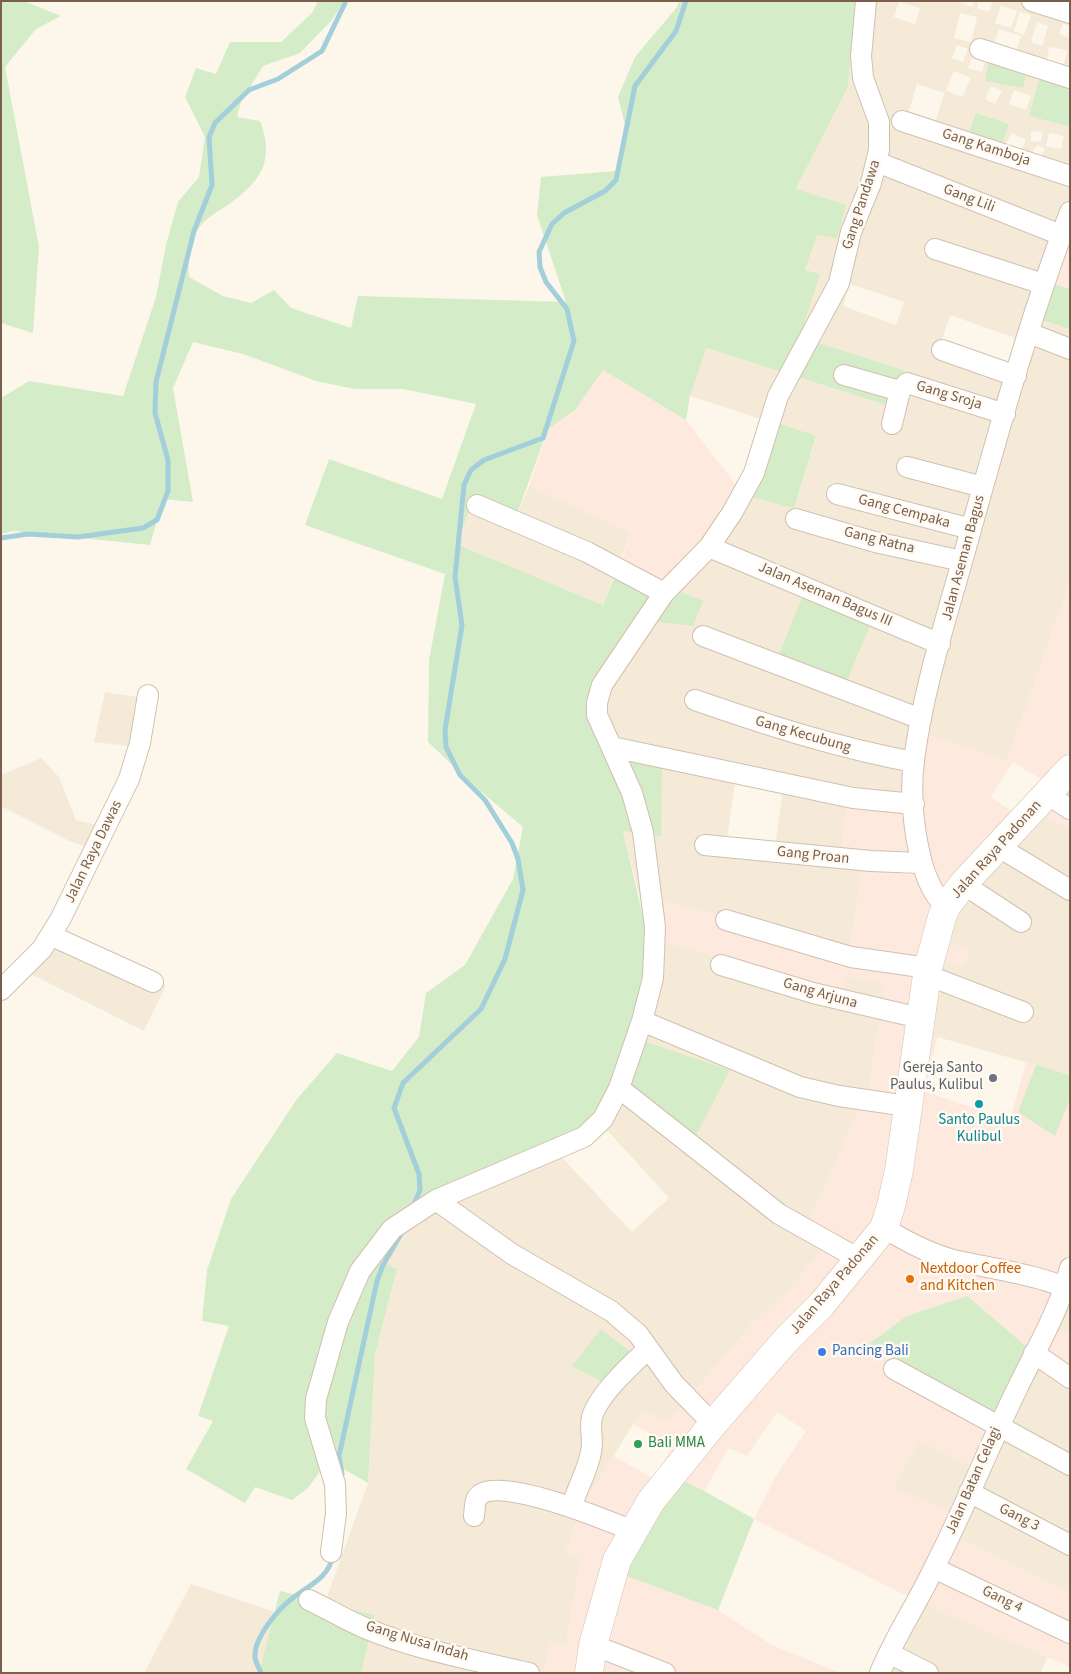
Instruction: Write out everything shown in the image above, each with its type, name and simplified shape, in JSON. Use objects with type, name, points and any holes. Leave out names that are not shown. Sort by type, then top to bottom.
[{"type":"main road","name":"Jalan Raya Padonan","points":[[588,1673],[593,1646],[617,1560],[651,1501],[713,1424],[787,1339],[822,1304],[884,1228],[899,1170],[927,972],[934,941],[946,907],[963,884],[997,846],[1059,801],[1070,769]]},
{"type":"street","name":"Gang Pandawa","points":[[331,1552],[336,1514],[335,1484],[315,1418],[316,1399],[338,1322],[360,1271],[392,1229],[436,1200],[584,1136],[603,1119],[619,1088],[642,1021],[654,978],[655,927],[643,832],[632,793],[601,727],[597,715],[597,703],[602,685],[664,593],[709,546],[732,512],[754,473],[778,396],[839,283],[851,232],[877,162],[878,122],[863,78],[861,56],[866,1]]},
{"type":"street","points":[[1032,1],[1070,13]]},
{"type":"street","points":[[980,49],[1070,78]]},
{"type":"street","name":"Gang Kamboja","points":[[902,121],[1070,176]]},
{"type":"street","name":"Gang Lili","points":[[877,162],[1061,235]]},
{"type":"street","name":"Jalan Aseman Bagus","points":[[946,907],[936,898],[920,863],[914,804],[914,762],[921,719],[983,487],[1043,284],[1070,212]]},
{"type":"street","points":[[935,249],[1043,284]]},
{"type":"street","points":[[1029,333],[1070,349]]},
{"type":"street","points":[[942,350],[1016,376]]},
{"type":"street","points":[[844,375],[900,391]]},
{"type":"street","name":"Gang Sroja","points":[[892,424],[900,391],[907,383],[1005,414]]},
{"type":"street","points":[[907,467],[983,487]]},
{"type":"street","name":"Gang Cempaka","points":[[837,494],[971,529]]},
{"type":"street","points":[[477,505],[587,552],[664,593]]},
{"type":"street","name":"Gang Ratna","points":[[796,519],[876,542],[962,561]]},
{"type":"street","name":"Jalan Aseman Bagus III","points":[[709,546],[940,644]]},
{"type":"street","points":[[703,636],[921,719]]},
{"type":"street","name":"Jalan Raya Dawas","points":[[1,990],[52,936],[129,779],[140,743],[148,695]]},
{"type":"street","name":"Gang Kecubung","points":[[695,700],[788,732],[874,755],[914,762]]},
{"type":"street","points":[[612,747],[830,794],[884,802],[914,804]]},
{"type":"street","name":"Gang Proan","points":[[705,845],[872,862],[920,863]]},
{"type":"street","points":[[997,846],[1070,890]]},
{"type":"street","points":[[963,884],[1020,922]]},
{"type":"street","points":[[726,920],[852,957],[927,972],[1023,1012]]},
{"type":"street","points":[[52,936],[152,982]]},
{"type":"street","name":"Gang Arjuna","points":[[721,965],[813,993],[920,1018]]},
{"type":"street","points":[[642,1021],[800,1087],[839,1096],[907,1106]]},
{"type":"street","points":[[619,1088],[779,1214],[858,1259]]},
{"type":"street","points":[[436,1200],[512,1254],[611,1311],[626,1322],[674,1384],[713,1424]]},
{"type":"street","points":[[884,1228],[920,1249],[950,1259],[1068,1282]]},
{"type":"street","name":"Jalan Batan Celagi","points":[[880,1673],[888,1653],[934,1568],[998,1428],[1034,1353],[1050,1325],[1068,1282]]},
{"type":"street","points":[[572,1506],[591,1452],[590,1429],[593,1415],[604,1398],[632,1364],[648,1349]]},
{"type":"street","points":[[1034,1353],[1070,1378]]},
{"type":"street","points":[[894,1368],[998,1428],[1070,1465]]},
{"type":"street","points":[[474,1516],[478,1497],[482,1493],[491,1491],[519,1493],[572,1506],[633,1531]]},
{"type":"street","name":"Gang 3","points":[[969,1492],[1070,1545]]},
{"type":"street","name":"Gang 4","points":[[934,1568],[1070,1634]]},
{"type":"street","name":"Gang Nusa Indah","points":[[310,1600],[364,1627],[425,1648],[529,1673]]},
{"type":"street","points":[[593,1646],[665,1673]]},
{"type":"street","points":[[888,1653],[928,1673]]},
{"type":"shaded area","points":[[856,1],[958,1],[972,7],[974,1],[979,1],[977,8],[989,12],[993,1],[1070,1],[1070,26],[1063,24],[1059,34],[1070,38],[1070,69],[1029,116],[1070,127],[1070,222],[1038,319],[1070,329],[1070,582],[1007,761],[918,732],[912,803],[864,858],[850,949],[639,895],[623,830],[627,751],[596,719],[608,661],[673,589],[744,495],[794,507],[816,437],[690,396],[705,348],[892,407],[904,370],[800,337],[819,275],[805,270],[817,235],[846,205],[796,190],[848,87]],"holes":[[[899,2],[920,8],[915,24],[894,17]],[[1001,6],[1017,11],[1011,28],[995,23]],[[1020,12],[1031,15],[1024,35],[1014,31]],[[960,13],[977,17],[971,42],[954,38]],[[1037,22],[1048,26],[1042,46],[1031,42]],[[999,29],[1021,36],[1015,56],[993,48]],[[957,45],[968,49],[963,62],[952,58]],[[1049,47],[1067,50],[1064,64],[1047,60]],[[971,58],[985,62],[982,72],[968,68]],[[954,71],[971,78],[962,97],[946,90]],[[917,84],[944,93],[936,120],[909,111]],[[991,86],[1002,91],[995,104],[985,99]],[[1014,90],[1031,96],[1026,110],[1009,104]],[[1031,131],[1042,132],[1041,142],[1031,141]],[[1012,133],[1026,140],[1018,156],[1004,148]],[[1049,133],[1064,136],[1061,149],[1046,146]],[[1037,145],[1045,149],[1038,162],[1030,157]],[[850,284],[904,302],[896,325],[843,306]],[[950,315],[1029,343],[1018,368],[941,343]],[[736,775],[784,782],[775,848],[727,841]]]},
{"type":"shaded area","points":[[1070,222],[1070,289],[1050,283]]},
{"type":"shaded area","points":[[603,370],[686,420],[744,495],[673,589],[622,559],[631,532],[529,486],[548,429],[576,409]]},
{"type":"shaded area","points":[[529,486],[631,532],[603,605],[455,544],[473,501],[515,519]]},
{"type":"shaded area","points":[[1070,582],[1070,751],[1042,780],[1013,762],[991,797],[1017,814],[937,941],[969,949],[965,966],[933,959],[921,1032],[938,1037],[923,1091],[1010,1120],[1026,1062],[1036,1065],[1019,1112],[1055,1135],[1070,1099],[1070,1265],[1052,1325],[1070,1336],[1070,1378],[1035,1354],[977,1470],[919,1441],[894,1487],[954,1514],[946,1532],[1070,1593],[1070,1667],[915,1600],[754,1519],[776,1476],[806,1431],[777,1412],[747,1456],[729,1448],[704,1491],[673,1477],[621,1574],[718,1610],[772,1645],[841,1673],[544,1673],[550,1642],[566,1645],[581,1557],[564,1554],[584,1505],[614,1456],[654,1479],[672,1447],[633,1424],[644,1411],[668,1423],[751,1325],[789,1289],[831,1241],[806,1228],[869,1088],[885,984],[846,977],[842,992],[807,984],[657,939],[643,917],[639,895],[850,949],[864,858],[840,857],[848,793],[911,802],[917,732],[1007,760]],"holes":[[[901,857],[915,860],[912,875],[899,873]]]},
{"type":"shaded area","points":[[105,692],[150,699],[136,747],[94,742]]},
{"type":"shaded area","points":[[1070,751],[1068,828],[1070,824],[1070,1075],[920,1032],[933,959],[969,949],[937,941],[1042,780]]},
{"type":"shaded area","points":[[41,758],[59,777],[76,820],[109,828],[99,851],[69,841],[1,806],[1,775]]},
{"type":"shaded area","points":[[1053,806],[1070,814],[1068,828],[1047,818]]},
{"type":"shaded area","points":[[46,928],[166,985],[144,1031],[17,967]]},
{"type":"shaded area","points":[[657,939],[807,984],[842,991],[846,977],[885,983],[869,1088],[806,1228],[831,1241],[789,1289],[751,1325],[668,1423],[644,1411],[633,1424],[584,1505],[565,1554],[581,1557],[566,1645],[550,1642],[544,1673],[361,1673],[375,1615],[325,1602],[368,1483],[375,1355],[397,1269],[373,1256],[387,1229],[555,1150],[632,1232],[669,1198],[593,1115],[622,1092],[730,1070],[644,1041]]},
{"type":"shaded area","points":[[1070,1299],[1070,1336],[1052,1325]]},
{"type":"shaded area","points":[[1035,1354],[1070,1378],[1070,1593],[946,1532],[894,1487],[919,1441]]},
{"type":"shaded area","points":[[191,1584],[275,1612],[259,1673],[144,1673]]},
{"type":"shaded area","points":[[915,1600],[1048,1657],[1040,1673],[875,1673]]},
{"type":"green space","points":[[1,1],[24,1],[61,16],[36,29],[5,67],[39,247],[33,333],[1,323]]},
{"type":"green space","points":[[318,1],[344,1],[332,20],[300,53],[263,66],[241,102],[237,117],[260,121],[266,149],[265,160],[261,171],[247,189],[207,219],[198,229],[190,252],[189,277],[223,296],[251,303],[274,290],[291,308],[351,328],[358,296],[566,302],[537,215],[541,177],[616,171],[627,133],[618,97],[635,57],[677,7],[679,1],[856,1],[848,87],[796,189],[846,205],[837,238],[817,235],[805,270],[820,274],[800,337],[904,370],[892,407],[706,348],[690,396],[686,420],[603,370],[576,409],[548,429],[515,519],[473,501],[456,544],[603,605],[622,559],[673,589],[703,601],[693,626],[649,621],[608,661],[597,719],[627,751],[662,763],[661,836],[623,831],[643,917],[657,939],[644,1041],[730,1070],[695,1137],[622,1092],[555,1150],[436,1198],[373,1256],[397,1269],[375,1355],[368,1483],[328,1460],[308,1488],[292,1500],[255,1487],[245,1503],[186,1469],[213,1421],[198,1416],[229,1326],[202,1321],[207,1270],[231,1199],[297,1099],[337,1053],[392,1071],[419,1037],[426,993],[465,965],[513,879],[523,827],[477,788],[428,742],[429,660],[445,574],[305,525],[329,459],[442,499],[476,404],[403,389],[355,389],[316,381],[243,354],[193,342],[173,388],[193,502],[163,499],[150,545],[13,531],[1,534],[1,398],[29,381],[123,396],[156,297],[166,245],[178,202],[199,177],[205,137],[185,97],[196,68],[216,74],[230,42],[281,42],[312,13]]},
{"type":"green space","points":[[991,51],[1029,58],[1023,88],[985,81]]},
{"type":"green space","points":[[1044,62],[1070,69],[1070,127],[1029,116]]},
{"type":"green space","points":[[976,113],[1009,124],[998,155],[965,143]]},
{"type":"green space","points":[[1050,283],[1070,289],[1070,329],[1038,319]]},
{"type":"green space","points":[[769,420],[816,436],[794,508],[744,495]]},
{"type":"green space","points":[[803,595],[871,623],[844,688],[777,660]]},
{"type":"green space","points":[[1036,1065],[1070,1075],[1070,1099],[1055,1136],[1018,1112]]},
{"type":"green space","points":[[967,1296],[1035,1354],[1001,1421],[869,1344],[907,1316]]},
{"type":"green space","points":[[601,1329],[637,1357],[617,1389],[572,1366]]},
{"type":"green space","points":[[673,1476],[754,1519],[718,1610],[621,1574]]},
{"type":"green space","points":[[280,1591],[375,1615],[361,1673],[259,1673]]},
{"type":"waterway","points":[[1,538],[28,534],[78,537],[143,528],[157,520],[168,491],[168,460],[155,413],[156,382],[194,231],[212,185],[209,137],[215,123],[249,90],[278,79],[322,51],[346,1]]},
{"type":"waterway","points":[[413,1207],[420,1190],[419,1174],[394,1108],[403,1083],[481,1009],[505,959],[523,890],[518,859],[512,843],[485,800],[460,775],[446,747],[445,730],[462,625],[455,577],[464,485],[471,470],[484,460],[543,438],[574,341],[567,309],[546,282],[540,267],[539,252],[552,224],[564,213],[605,191],[616,180],[635,86],[676,31],[686,1]]},
{"type":"waterway","points":[[342,1474],[339,1456],[377,1281],[383,1265],[404,1229]]},
{"type":"waterway","points":[[261,1673],[255,1658],[255,1650],[268,1624],[288,1602],[323,1575],[331,1564],[333,1556]]},
{"type":"place","name":"Gereja Santo Paulus, Kulibul","points":[[993,1078]]},
{"type":"place","name":"Santo Paulus Kulibul","points":[[979,1104]]},
{"type":"place","name":"Nextdoor Coffee and Kitchen","points":[[910,1279]]},
{"type":"place","name":"Pancing Bali","points":[[822,1352]]},
{"type":"place","name":"Bali MMA","points":[[638,1444]]}]
